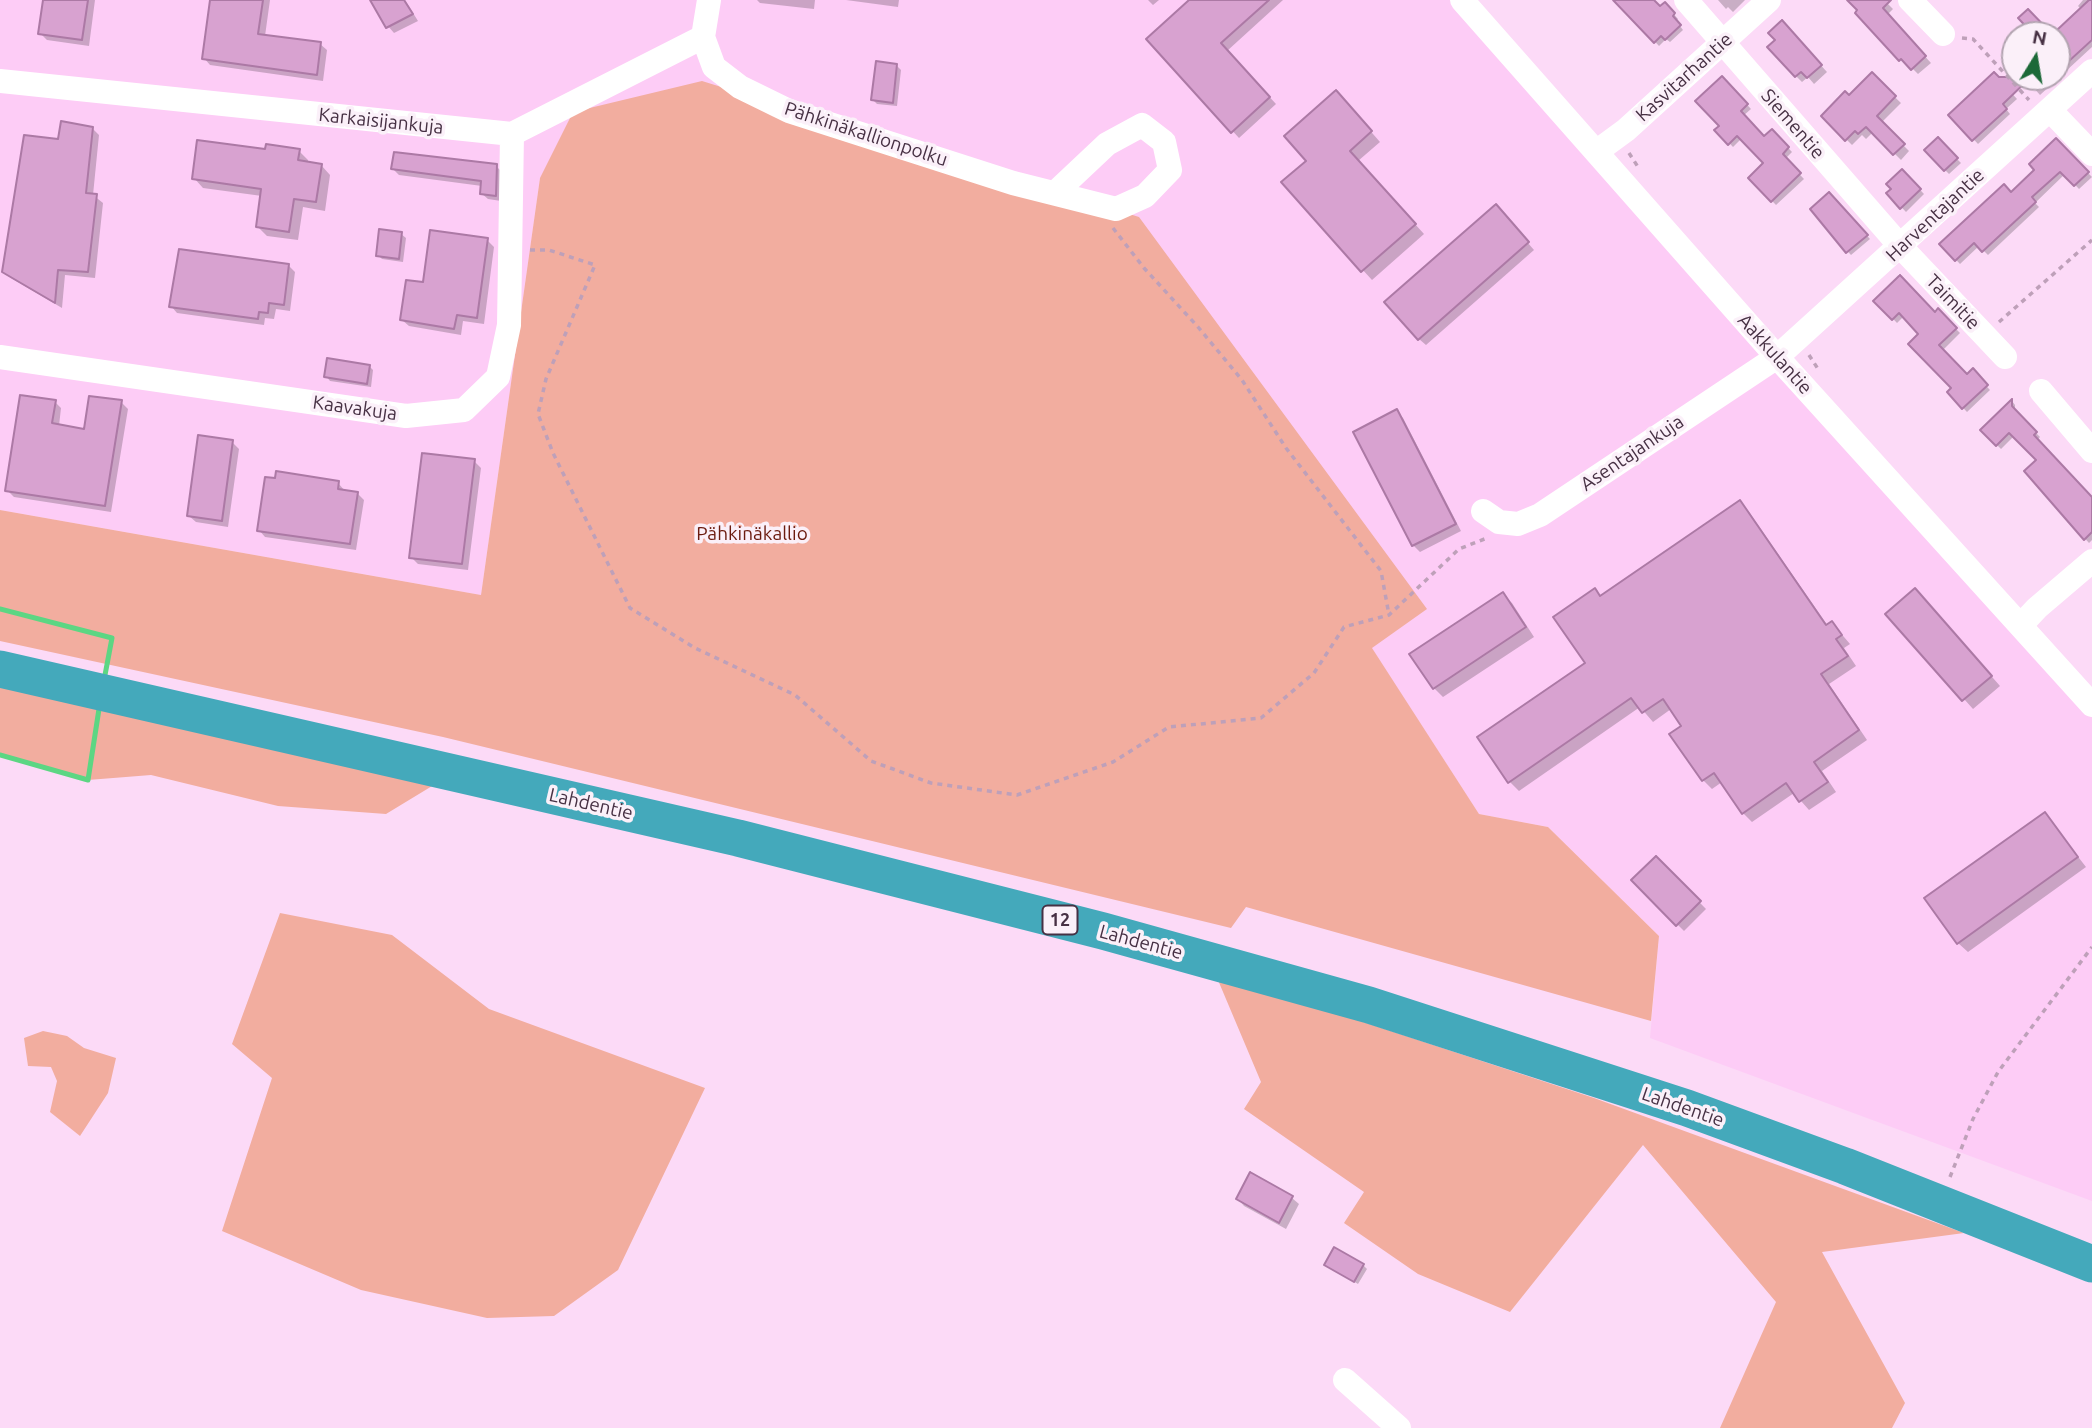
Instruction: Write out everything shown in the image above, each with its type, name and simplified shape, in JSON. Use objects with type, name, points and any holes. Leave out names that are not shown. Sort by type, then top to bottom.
[{"type":"highway","name":"Lahdentie","points":[[0,669],[738,838],[1078,924],[1369,1005],[1687,1108],[1845,1166],[2092,1264]]},
{"type":"street","points":[[512,134],[703,37],[709,0]]},
{"type":"street","name":"Aakkulantie","points":[[1462,0],[1777,357],[2092,705]]},
{"type":"street","name":"Siementie","points":[[1686,0],[1901,247]]},
{"type":"street","name":"Kasvitarhantie","points":[[1596,152],[1626,130],[1769,0]]},
{"type":"street","points":[[1910,0],[1943,34]]},
{"type":"street","name":"Pähkinäkallionpolku","points":[[703,37],[714,66],[740,87],[789,111],[1013,183],[1116,209],[1145,196],[1170,170],[1164,142],[1142,125],[1107,144],[1056,192]]},
{"type":"street","name":"Harventajantie","points":[[1777,357],[2092,71]]},
{"type":"street","name":"Karkaisijankuja","points":[[0,81],[512,134]]},
{"type":"street","points":[[2047,112],[2092,154]]},
{"type":"street","name":"Kaavakuja","points":[[0,357],[406,416],[464,410],[498,377],[509,324],[512,134]]},
{"type":"street","name":"Taimitie","points":[[1901,247],[2005,357]]},
{"type":"street","name":"Asentajankuja","points":[[1518,524],[1540,515],[1777,357]]},
{"type":"street","points":[[2041,391],[2092,451]]},
{"type":"street","points":[[1483,511],[1499,522],[1518,524]]},
{"type":"street","points":[[2021,625],[2092,561]]},
{"type":"street","points":[[1345,1380],[1399,1428]]},
{"type":"path","points":[[1943,34],[1973,39],[2047,112]]},
{"type":"path","points":[[1099,204],[1113,229],[1144,268],[1198,327],[1241,380],[1286,448],[1381,571],[1389,614]]},
{"type":"path","points":[[1985,335],[2092,240]]},
{"type":"path","points":[[510,249],[549,250],[595,265],[546,379],[538,414],[553,453],[630,608],[695,648],[795,695],[870,761],[931,783],[1017,795],[1113,762],[1169,726],[1261,718],[1314,673],[1345,627],[1389,614],[1460,550],[1518,524]]},
{"type":"path","points":[[1950,1177],[1973,1119],[1998,1072],[2092,947]]},
{"type":"shaded area","points":[[0,0],[1462,0],[2092,709],[2092,1201],[1650,1038],[1659,936],[1548,827],[1479,814],[1371,648],[1426,609],[540,178],[481,595],[0,510]]},
{"type":"green space","name":"Pähkinäkallio","points":[[702,81],[1139,217],[1427,609],[1372,648],[1479,814],[1548,827],[1659,936],[1651,1021],[1246,907],[1231,928],[443,737],[0,641],[0,510],[481,595],[540,178],[573,112]]},
{"type":"green space","points":[[0,684],[442,780],[386,814],[278,806],[151,775],[88,780],[0,755]]},
{"type":"green space","points":[[280,913],[392,935],[489,1009],[705,1088],[618,1270],[554,1316],[487,1318],[361,1290],[222,1231],[272,1078],[232,1044]]},
{"type":"green space","points":[[1215,973],[1594,1098],[1964,1233],[1822,1252],[1905,1403],[1892,1428],[1720,1428],[1776,1302],[1643,1145],[1510,1312],[1418,1274],[1344,1223],[1364,1192],[1244,1109],[1261,1082]]},
{"type":"green space","points":[[43,1031],[67,1036],[84,1048],[116,1058],[108,1093],[80,1136],[50,1112],[57,1081],[51,1067],[28,1066],[24,1038]]},
{"type":"building","points":[[43,0],[88,0],[82,40],[38,34]]},
{"type":"building","points":[[210,0],[263,0],[258,34],[321,42],[317,75],[202,59]]},
{"type":"building","points":[[370,0],[404,0],[413,14],[386,28]]},
{"type":"building","points":[[1189,0],[1269,0],[1221,43],[1270,97],[1231,133],[1146,39]]},
{"type":"building","points":[[1613,0],[1654,0],[1660,6],[1665,2],[1681,25],[1665,40],[1661,36],[1654,43]]},
{"type":"building","points":[[1847,0],[1891,0],[1883,8],[1926,56],[1911,70],[1901,59],[1899,61],[1855,13],[1857,10]]},
{"type":"building","points":[[2092,0],[2092,40],[2071,59],[2071,21],[2067,21]]},
{"type":"building","points":[[2028,9],[2040,21],[2021,21],[2018,18]]},
{"type":"building","points":[[1782,20],[1822,65],[1807,78],[1801,72],[1795,77],[1767,47],[1775,40],[1768,33]]},
{"type":"building","points":[[876,61],[897,64],[893,103],[871,100]]},
{"type":"building","points":[[1872,72],[1896,96],[1877,116],[1905,144],[1893,155],[1866,127],[1858,134],[1855,131],[1845,141],[1821,116],[1845,91],[1849,95]]},
{"type":"building","points":[[1994,72],[2001,77],[2001,91],[2016,91],[2003,104],[2007,109],[1972,141],[1948,115]]},
{"type":"building","points":[[1722,76],[1748,104],[1741,111],[1764,136],[1772,129],[1789,147],[1783,154],[1801,173],[1771,202],[1748,178],[1763,163],[1737,136],[1728,145],[1714,130],[1719,126],[1695,101]]},
{"type":"building","points":[[1336,90],[1372,131],[1350,151],[1416,224],[1361,272],[1281,182],[1306,161],[1284,136]]},
{"type":"building","points":[[61,121],[93,127],[86,193],[97,194],[88,272],[58,270],[55,303],[2,272],[24,135],[58,139]]},
{"type":"building","points":[[1938,137],[1958,158],[1944,171],[1924,150]]},
{"type":"building","points":[[2056,138],[2089,172],[2074,186],[2060,172],[2032,197],[2036,202],[1982,252],[1974,243],[1955,261],[1939,244],[2004,184],[2011,192],[2034,170],[2029,164]]},
{"type":"building","points":[[197,140],[265,149],[266,144],[300,149],[298,160],[322,164],[316,202],[294,199],[289,232],[256,227],[261,189],[192,179]]},
{"type":"building","points":[[394,152],[497,164],[496,196],[480,194],[481,181],[391,169]]},
{"type":"building","points":[[1902,169],[1921,189],[1900,209],[1886,193],[1891,189],[1886,184]]},
{"type":"building","points":[[1829,192],[1868,235],[1846,253],[1810,209]]},
{"type":"building","points":[[1496,204],[1529,242],[1418,340],[1384,302]]},
{"type":"building","points":[[379,229],[402,232],[399,259],[376,256]]},
{"type":"building","points":[[430,230],[488,238],[477,318],[457,315],[454,329],[400,320],[406,280],[423,282]]},
{"type":"building","points":[[179,249],[289,264],[284,305],[269,303],[268,313],[259,312],[258,319],[169,307]]},
{"type":"building","points":[[1900,275],[1935,312],[1938,308],[1957,328],[1939,345],[1967,374],[1973,368],[1988,385],[1962,409],[1947,392],[1951,388],[1908,344],[1918,334],[1899,313],[1892,320],[1873,301]]},
{"type":"building","points":[[327,358],[370,365],[367,384],[324,377]]},
{"type":"building","points":[[20,395],[56,400],[52,423],[84,429],[89,396],[122,400],[105,506],[5,491]]},
{"type":"building","points":[[2012,399],[2012,406],[2037,432],[2034,435],[2092,497],[2092,532],[2084,540],[2024,471],[2036,460],[2009,433],[1996,446],[1980,430]]},
{"type":"building","points":[[1397,409],[1456,524],[1412,546],[1353,432]]},
{"type":"building","points":[[198,435],[233,440],[222,521],[187,516]]},
{"type":"building","points":[[422,453],[475,459],[462,564],[409,558]]},
{"type":"building","points":[[276,471],[339,481],[338,489],[358,492],[350,544],[257,531],[265,477],[275,478]]},
{"type":"building","points":[[1740,500],[1826,625],[1832,621],[1842,635],[1836,639],[1848,656],[1821,674],[1859,730],[1814,762],[1828,782],[1799,802],[1786,783],[1742,814],[1714,773],[1702,781],[1669,734],[1681,726],[1663,699],[1642,713],[1631,698],[1508,783],[1477,737],[1585,663],[1553,617],[1595,588],[1600,596]]},
{"type":"building","points":[[1915,588],[1992,676],[1962,701],[1885,614]]},
{"type":"building","points":[[1503,592],[1526,627],[1433,689],[1409,654]]},
{"type":"building","points":[[2045,812],[2078,857],[1957,944],[1924,898]]},
{"type":"building","points":[[1656,856],[1701,901],[1676,926],[1631,880]]},
{"type":"building","points":[[1250,1172],[1293,1196],[1279,1223],[1236,1199]]},
{"type":"building","points":[[1334,1247],[1364,1264],[1354,1282],[1324,1265]]},
{"type":"waterway","points":[[0,609],[112,638],[105,675]]},
{"type":"waterway","points":[[0,755],[88,780],[99,709]]}]
